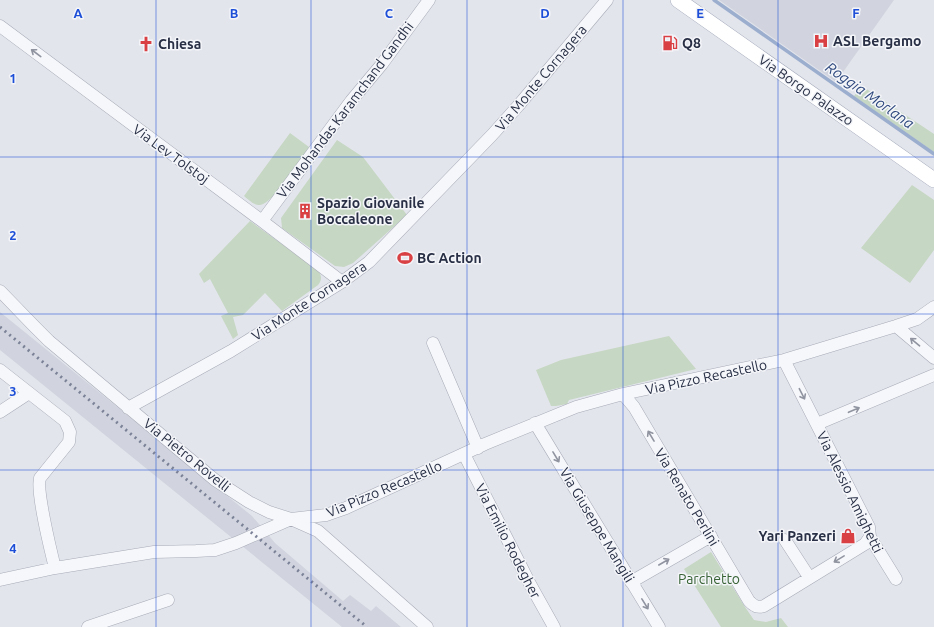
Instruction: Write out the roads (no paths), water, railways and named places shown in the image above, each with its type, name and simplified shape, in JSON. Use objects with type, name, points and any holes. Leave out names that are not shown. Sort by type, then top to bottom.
[{"type":"main road","name":"Via Borgo Palazzo","points":[[678,0],[934,180]]},
{"type":"street","name":"Via Mohandas Karamchand Gandhi","points":[[262,221],[429,0]]},
{"type":"street","name":"Via Monte Cornagera","points":[[128,408],[231,351],[342,282],[369,262],[469,160],[518,106],[607,0]]},
{"type":"street","name":"Via Lev Tolstoj","points":[[0,26],[342,282]]},
{"type":"street","name":"Via Pietro Rovelli","points":[[0,291],[49,341],[215,480],[249,502],[269,512],[291,519],[318,531],[426,627]]},
{"type":"street","name":"Via Pizzo Recastello","points":[[0,580],[55,568],[154,552],[215,550],[242,541],[291,519],[326,514],[346,508],[464,454],[576,407],[623,394],[784,360],[917,319],[934,307]]},
{"type":"street","points":[[896,326],[934,358]]},
{"type":"street","points":[[433,343],[478,448]]},
{"type":"street","name":"Via Alessio Amighetti","points":[[784,360],[870,527],[870,537],[896,579]]},
{"type":"street","points":[[0,370],[65,421],[70,432],[70,442],[40,478],[39,482],[40,497],[55,568]]},
{"type":"street","name":"Via Alessio Amighetti","points":[[817,424],[934,375]]},
{"type":"street","points":[[0,412],[30,393]]},
{"type":"street","name":"Via Renato Perlini","points":[[623,394],[634,407],[749,601],[753,605],[759,607],[764,606],[809,578]]},
{"type":"street","name":"Via Giuseppe Mangili","points":[[535,424],[659,627]]},
{"type":"street","name":"Via Emilio Rodegher","points":[[464,454],[530,584],[554,627]]},
{"type":"street","points":[[631,582],[711,536]]},
{"type":"street","points":[[786,540],[809,578],[864,544],[870,537]]},
{"type":"street","points":[[88,627],[168,600]]},
{"type":"waterway","name":"Roggia Morlana","points":[[714,0],[934,154]]},
{"type":"railway","points":[[0,327],[367,627]]},
{"type":"place","name":"ASL Bergamo","points":[[821,41]]},
{"type":"place","name":"Q8","points":[[670,43]]},
{"type":"place","name":"Chiesa","points":[[146,44]]},
{"type":"place","name":"Spazio Giovanile Boccaleone","points":[[305,211]]},
{"type":"place","name":"BC Action","points":[[405,258]]},
{"type":"place","name":"Yari Panzeri","points":[[848,536]]},
{"type":"park label","name":"Parchetto","points":[[709,579]]}]
